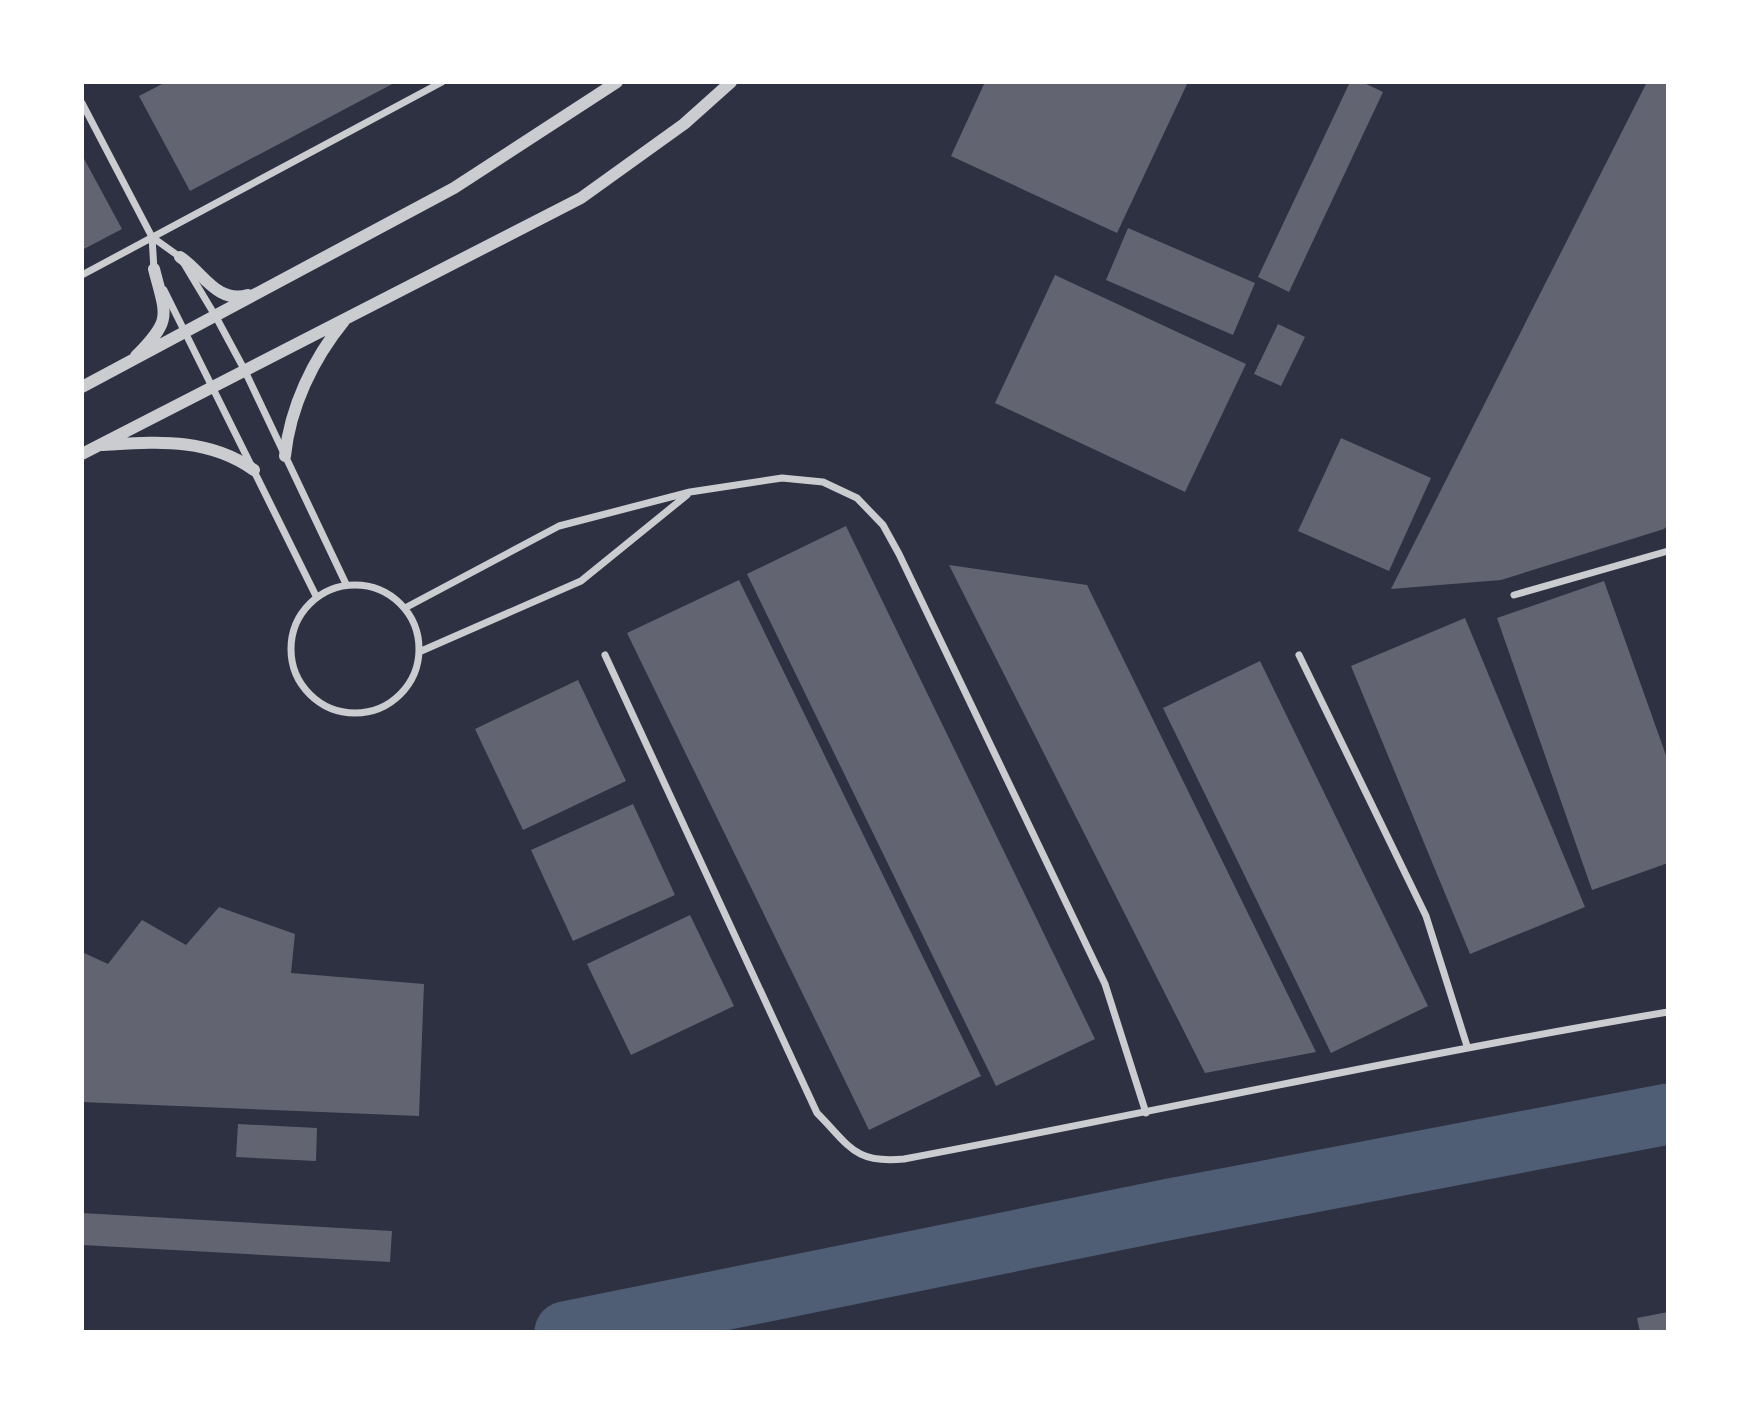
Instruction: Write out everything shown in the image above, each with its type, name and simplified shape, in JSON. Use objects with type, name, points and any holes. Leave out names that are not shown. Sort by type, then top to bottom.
[{"type":"street","points":[[82,275],[442,82]]},
{"type":"street","points":[[82,387],[186,334],[454,188],[617,82]]},
{"type":"street","points":[[82,454],[581,198],[684,124],[731,82]]},
{"type":"street","points":[[82,103],[152,237],[154,270],[166,307],[163,323],[128,364]]},
{"type":"street","points":[[152,237],[180,257],[217,292],[238,298],[266,290]]},
{"type":"street","points":[[180,257],[244,369],[346,584]]},
{"type":"street","points":[[154,270],[214,386],[316,596]]},
{"type":"street","points":[[285,456],[287,434],[302,390],[331,337],[346,318]]},
{"type":"street","points":[[100,445],[168,442],[193,444],[240,460],[254,470]]},
{"type":"street","points":[[405,608],[559,526],[690,492],[782,478],[823,482],[857,498],[883,525],[1105,984],[1146,1113]]},
{"type":"street","points":[[419,652],[581,581],[690,492]]},
{"type":"street","points":[[1514,594],[1668,551]]},
{"type":"street","points":[[346,584],[381,590],[405,608],[416,628],[419,652],[412,678],[399,696],[381,708],[363,713],[339,711],[320,703],[306,692],[293,671],[290,643],[297,618],[316,596],[346,584]]},
{"type":"street","points":[[605,655],[817,1113],[859,1157],[886,1161],[904,1159],[1146,1113],[1467,1046],[1668,1012]]},
{"type":"street","points":[[1299,655],[1426,916],[1467,1046]]},
{"type":"building","points":[[166,82],[396,82],[190,191],[139,96]]},
{"type":"building","points":[[985,82],[1188,82],[1117,233],[951,156]]},
{"type":"building","points":[[1350,82],[1362,82],[1383,92],[1289,292],[1258,277]]},
{"type":"building","points":[[1647,82],[1668,82],[1668,525],[1664,529],[1501,580],[1391,589]]},
{"type":"building","points":[[82,155],[122,229],[82,250]]},
{"type":"building","points":[[1128,228],[1255,283],[1233,335],[1106,280]]},
{"type":"building","points":[[1055,275],[1246,364],[1185,492],[995,403]]},
{"type":"building","points":[[1278,324],[1305,337],[1281,386],[1254,374]]},
{"type":"building","points":[[1341,438],[1431,478],[1389,571],[1298,531]]},
{"type":"building","points":[[846,526],[1095,1039],[996,1086],[747,574]]},
{"type":"building","points":[[949,565],[1087,585],[1316,1052],[1205,1073]]},
{"type":"building","points":[[739,580],[981,1076],[869,1130],[627,633]]},
{"type":"building","points":[[1604,581],[1668,761],[1668,863],[1592,890],[1497,618]]},
{"type":"building","points":[[1465,618],[1585,907],[1470,954],[1351,666]]},
{"type":"building","points":[[1260,661],[1428,1006],[1331,1053],[1163,708]]},
{"type":"building","points":[[578,680],[626,781],[523,830],[475,729]]},
{"type":"building","points":[[633,804],[675,895],[573,941],[531,850]]},
{"type":"building","points":[[219,907],[295,934],[291,973],[424,984],[419,1116],[82,1102],[82,952],[108,964],[142,920],[186,945]]},
{"type":"building","points":[[690,915],[734,1006],[631,1055],[587,964]]},
{"type":"building","points":[[238,1124],[317,1128],[316,1161],[236,1157]]},
{"type":"building","points":[[82,1213],[392,1231],[390,1262],[82,1245]]},
{"type":"building","points":[[1668,1312],[1668,1332],[1640,1332],[1637,1318]]},
{"type":"waterway","points":[[565,1332],[1171,1209],[1668,1114]]}]
